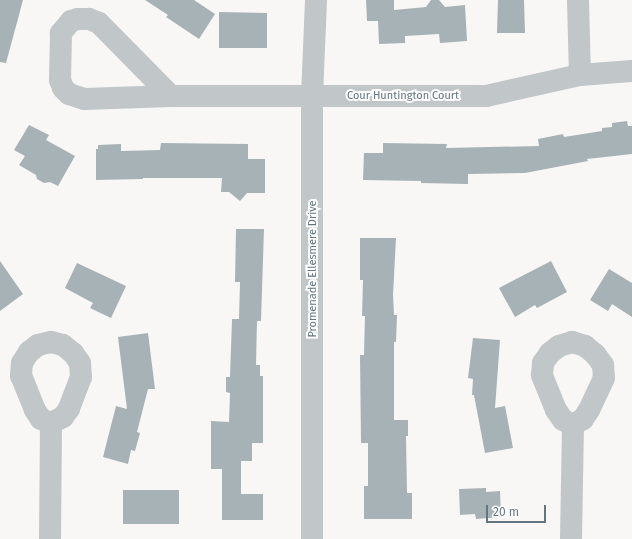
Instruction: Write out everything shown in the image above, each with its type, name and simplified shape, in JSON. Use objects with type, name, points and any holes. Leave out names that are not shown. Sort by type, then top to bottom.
[{"type":"street","name":"Promenade Ellesmere Drive","points":[[312,539],[312,96],[316,0]]},
{"type":"street","points":[[578,0],[580,75]]},
{"type":"street","name":"Cour Huntington Court","points":[[171,96],[99,23],[89,19],[78,19],[71,21],[61,32],[60,80],[63,88],[69,94],[84,99],[171,96],[486,96],[580,75],[632,71]]},
{"type":"street","points":[[50,539],[51,423]]},
{"type":"street","points":[[571,539],[573,425]]},
{"type":"building","points":[[0,0],[23,0],[6,63],[0,62]]},
{"type":"building","points":[[145,0],[194,0],[215,14],[199,39],[166,17],[168,15]]},
{"type":"building","points":[[366,0],[394,0],[394,10],[426,7],[431,0],[439,0],[445,7],[465,5],[467,41],[440,43],[439,34],[405,36],[405,43],[379,44],[378,21],[367,21]]},
{"type":"building","points":[[498,0],[524,0],[525,33],[497,33]]},
{"type":"building","points":[[219,12],[267,13],[267,48],[219,48]]},
{"type":"building","points":[[627,121],[628,126],[632,126],[632,154],[587,159],[588,161],[525,173],[468,174],[468,184],[421,183],[421,181],[363,180],[364,153],[383,153],[383,143],[447,144],[446,148],[539,146],[538,139],[563,134],[564,137],[602,131],[602,128],[612,127],[612,123]]},
{"type":"building","points":[[29,125],[49,135],[46,140],[75,156],[58,186],[50,182],[44,183],[37,179],[36,175],[19,165],[25,156],[14,150]]},
{"type":"building","points":[[161,143],[248,144],[248,159],[265,159],[265,193],[247,193],[240,201],[229,192],[221,192],[222,178],[143,178],[96,180],[96,149],[98,149],[98,145],[121,144],[121,151],[160,150]]},
{"type":"building","points":[[236,229],[264,229],[261,321],[257,321],[256,365],[260,365],[260,376],[263,376],[263,443],[252,443],[252,461],[241,461],[241,494],[263,494],[263,520],[222,520],[222,469],[211,469],[211,421],[229,422],[230,393],[226,392],[226,377],[230,377],[232,319],[239,319],[240,282],[235,282]]},
{"type":"building","points":[[360,238],[396,238],[393,295],[394,315],[397,315],[396,342],[394,342],[394,420],[408,420],[408,436],[406,436],[407,493],[412,493],[412,519],[364,519],[364,486],[368,486],[368,443],[361,443],[360,355],[364,355],[365,316],[362,316],[363,280],[360,280]]},
{"type":"building","points":[[0,261],[23,294],[0,311]]},
{"type":"building","points":[[551,261],[567,292],[537,308],[535,305],[515,317],[499,288]]},
{"type":"building","points":[[77,263],[126,286],[111,318],[90,308],[93,303],[65,288]]},
{"type":"building","points":[[609,269],[632,283],[632,317],[612,304],[608,311],[590,300]]},
{"type":"building","points":[[148,333],[155,389],[148,389],[137,432],[140,433],[135,451],[131,450],[128,464],[103,457],[116,406],[127,409],[118,337]]},
{"type":"building","points":[[473,338],[500,340],[495,408],[505,406],[513,448],[485,453],[474,395],[472,395],[473,379],[468,378]]},
{"type":"building","points":[[486,488],[486,492],[500,491],[501,517],[476,519],[475,514],[460,515],[459,489]]},
{"type":"building","points":[[123,490],[179,490],[179,524],[123,524]]}]
